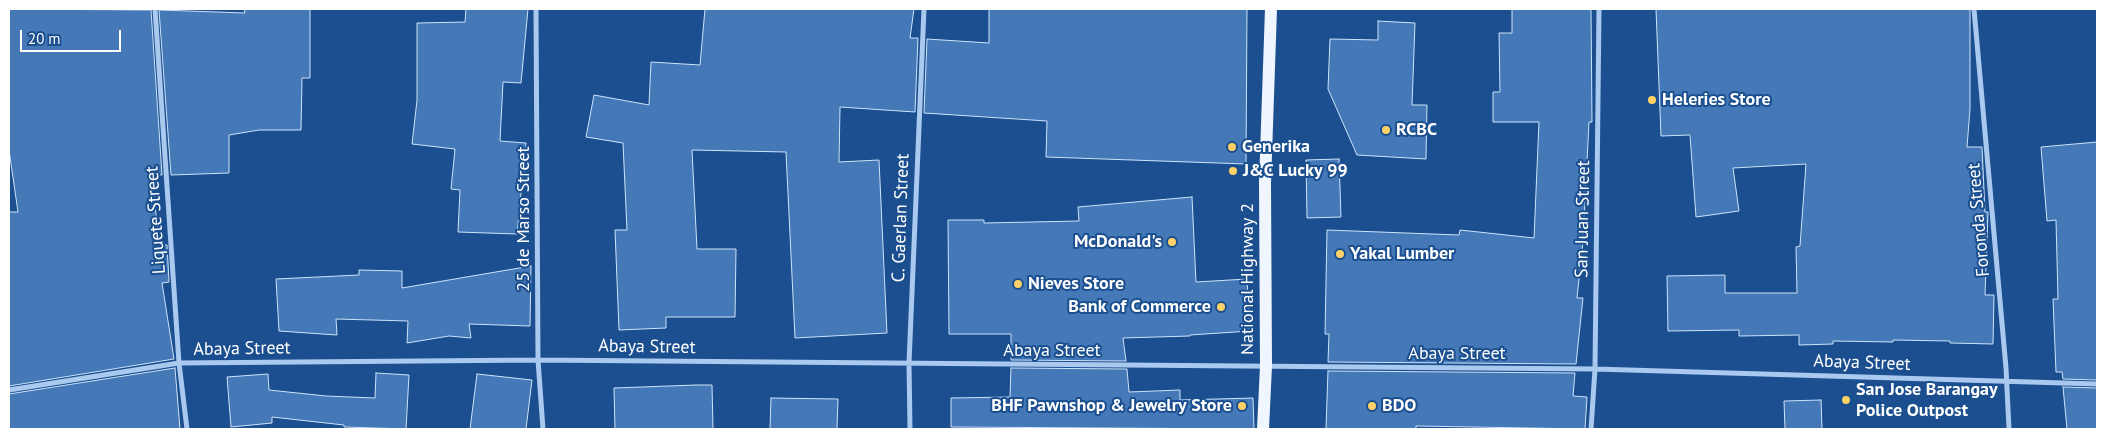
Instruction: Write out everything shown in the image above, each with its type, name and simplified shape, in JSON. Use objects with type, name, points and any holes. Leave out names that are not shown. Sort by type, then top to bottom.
[{"type":"main road","name":"National Highway 2","points":[[1263,429],[1266,366],[1265,183],[1271,9]]},
{"type":"street","name":"Liquete Street","points":[[155,9],[179,363],[187,429]]},
{"type":"street","name":"25 de Marso Street","points":[[536,9],[538,360],[543,429]]},
{"type":"street","name":"C. Gaerlan Street","points":[[910,429],[909,363],[924,9]]},
{"type":"street","name":"San Juan Street","points":[[1591,429],[1596,369],[1599,9]]},
{"type":"street","name":"Foronda Street","points":[[1974,9],[2007,381],[2009,429]]},
{"type":"street","name":"Abaya Street","points":[[9,390],[179,363],[538,360],[1596,369],[2097,384]]},
{"type":"building","points":[[9,9],[151,10],[162,175],[153,175],[155,182],[152,183],[160,245],[167,245],[169,282],[162,283],[174,359],[9,386],[9,212],[18,212],[9,150]]},
{"type":"building","points":[[244,9],[310,9],[310,78],[302,78],[301,130],[259,130],[229,135],[229,173],[171,175],[159,10],[245,13]]},
{"type":"building","points":[[466,9],[528,9],[521,83],[503,82],[500,141],[526,143],[517,234],[458,232],[460,190],[451,189],[455,149],[412,144],[417,100],[417,23],[465,22]]},
{"type":"building","points":[[705,9],[914,9],[910,38],[918,38],[915,112],[840,107],[839,162],[879,160],[887,333],[795,338],[786,152],[692,150],[697,249],[736,249],[735,317],[666,317],[666,328],[619,330],[615,230],[627,230],[623,143],[586,137],[594,95],[649,105],[651,62],[700,65]]},
{"type":"building","points":[[989,9],[1247,9],[1246,164],[1046,157],[1047,121],[924,113],[927,39],[989,43]]},
{"type":"building","points":[[1512,9],[1591,9],[1592,122],[1589,122],[1583,242],[1577,298],[1583,298],[1576,364],[1328,362],[1329,334],[1325,334],[1327,230],[1459,235],[1460,230],[1534,238],[1539,122],[1493,122],[1493,92],[1500,92],[1499,33],[1512,33]]},
{"type":"building","points":[[1656,9],[1970,9],[1970,109],[1967,147],[1982,147],[1985,212],[1988,212],[1985,295],[1994,295],[1993,344],[1893,340],[1893,342],[1833,341],[1833,344],[1799,345],[1799,335],[1739,336],[1739,330],[1668,331],[1667,276],[1725,275],[1725,293],[1797,293],[1796,247],[1800,246],[1806,164],[1733,168],[1739,211],[1696,217],[1690,135],[1661,136]]},
{"type":"building","points":[[1378,21],[1415,23],[1412,105],[1427,105],[1426,159],[1357,155],[1328,89],[1330,39],[1378,40]]},
{"type":"building","points":[[2097,142],[2097,380],[2063,379],[2062,372],[2056,372],[2053,299],[2058,299],[2056,220],[2047,221],[2041,147]]},
{"type":"building","points":[[1339,159],[1341,217],[1307,218],[1306,160]]},
{"type":"building","points":[[1192,197],[1196,282],[1247,279],[1250,331],[1190,336],[1123,338],[1126,361],[1011,360],[1011,334],[949,334],[948,220],[984,220],[984,223],[1079,221],[1078,207]]},
{"type":"building","points":[[531,266],[530,326],[469,324],[471,338],[449,336],[407,343],[408,321],[336,319],[337,335],[279,331],[276,279],[359,275],[359,270],[402,271],[402,288]]},
{"type":"building","points":[[175,368],[180,429],[9,429],[9,394]]},
{"type":"building","points":[[1011,368],[1127,369],[1129,392],[1180,390],[1180,400],[1253,398],[1254,429],[951,427],[951,398],[1010,397]]},
{"type":"building","points":[[1328,371],[1575,373],[1573,396],[1587,397],[1585,429],[1416,426],[1416,429],[1326,429]]},
{"type":"building","points":[[376,373],[409,375],[406,429],[344,427],[344,425],[272,417],[272,423],[231,427],[227,377],[268,374],[269,390],[326,396],[375,398]]},
{"type":"building","points":[[477,374],[532,380],[526,429],[470,429]]},
{"type":"building","points":[[712,385],[713,429],[615,429],[614,388]]},
{"type":"building","points":[[2063,387],[2097,388],[2097,429],[2067,429]]},
{"type":"building","points":[[771,398],[838,399],[837,429],[770,429]]},
{"type":"building","points":[[1821,400],[1822,429],[1785,429],[1784,401]]},
{"type":"place","name":"Heleries Store","points":[[1652,100]]},
{"type":"place","name":"RCBC","points":[[1386,130]]},
{"type":"place","name":"Generika","points":[[1232,147]]},
{"type":"place","name":"J&C Lucky 99","points":[[1233,171]]},
{"type":"place","name":"McDonald's","points":[[1172,242]]},
{"type":"place","name":"Yakal Lumber","points":[[1340,254]]},
{"type":"place","name":"Nieves Store","points":[[1018,284]]},
{"type":"place","name":"Bank of Commerce","points":[[1221,307]]},
{"type":"place","name":"San Jose Barangay Police Outpost","points":[[1846,400]]},
{"type":"place","name":"BHF Pawnshop & Jewelry Store","points":[[1242,406]]},
{"type":"place","name":"BDO","points":[[1372,406]]}]
